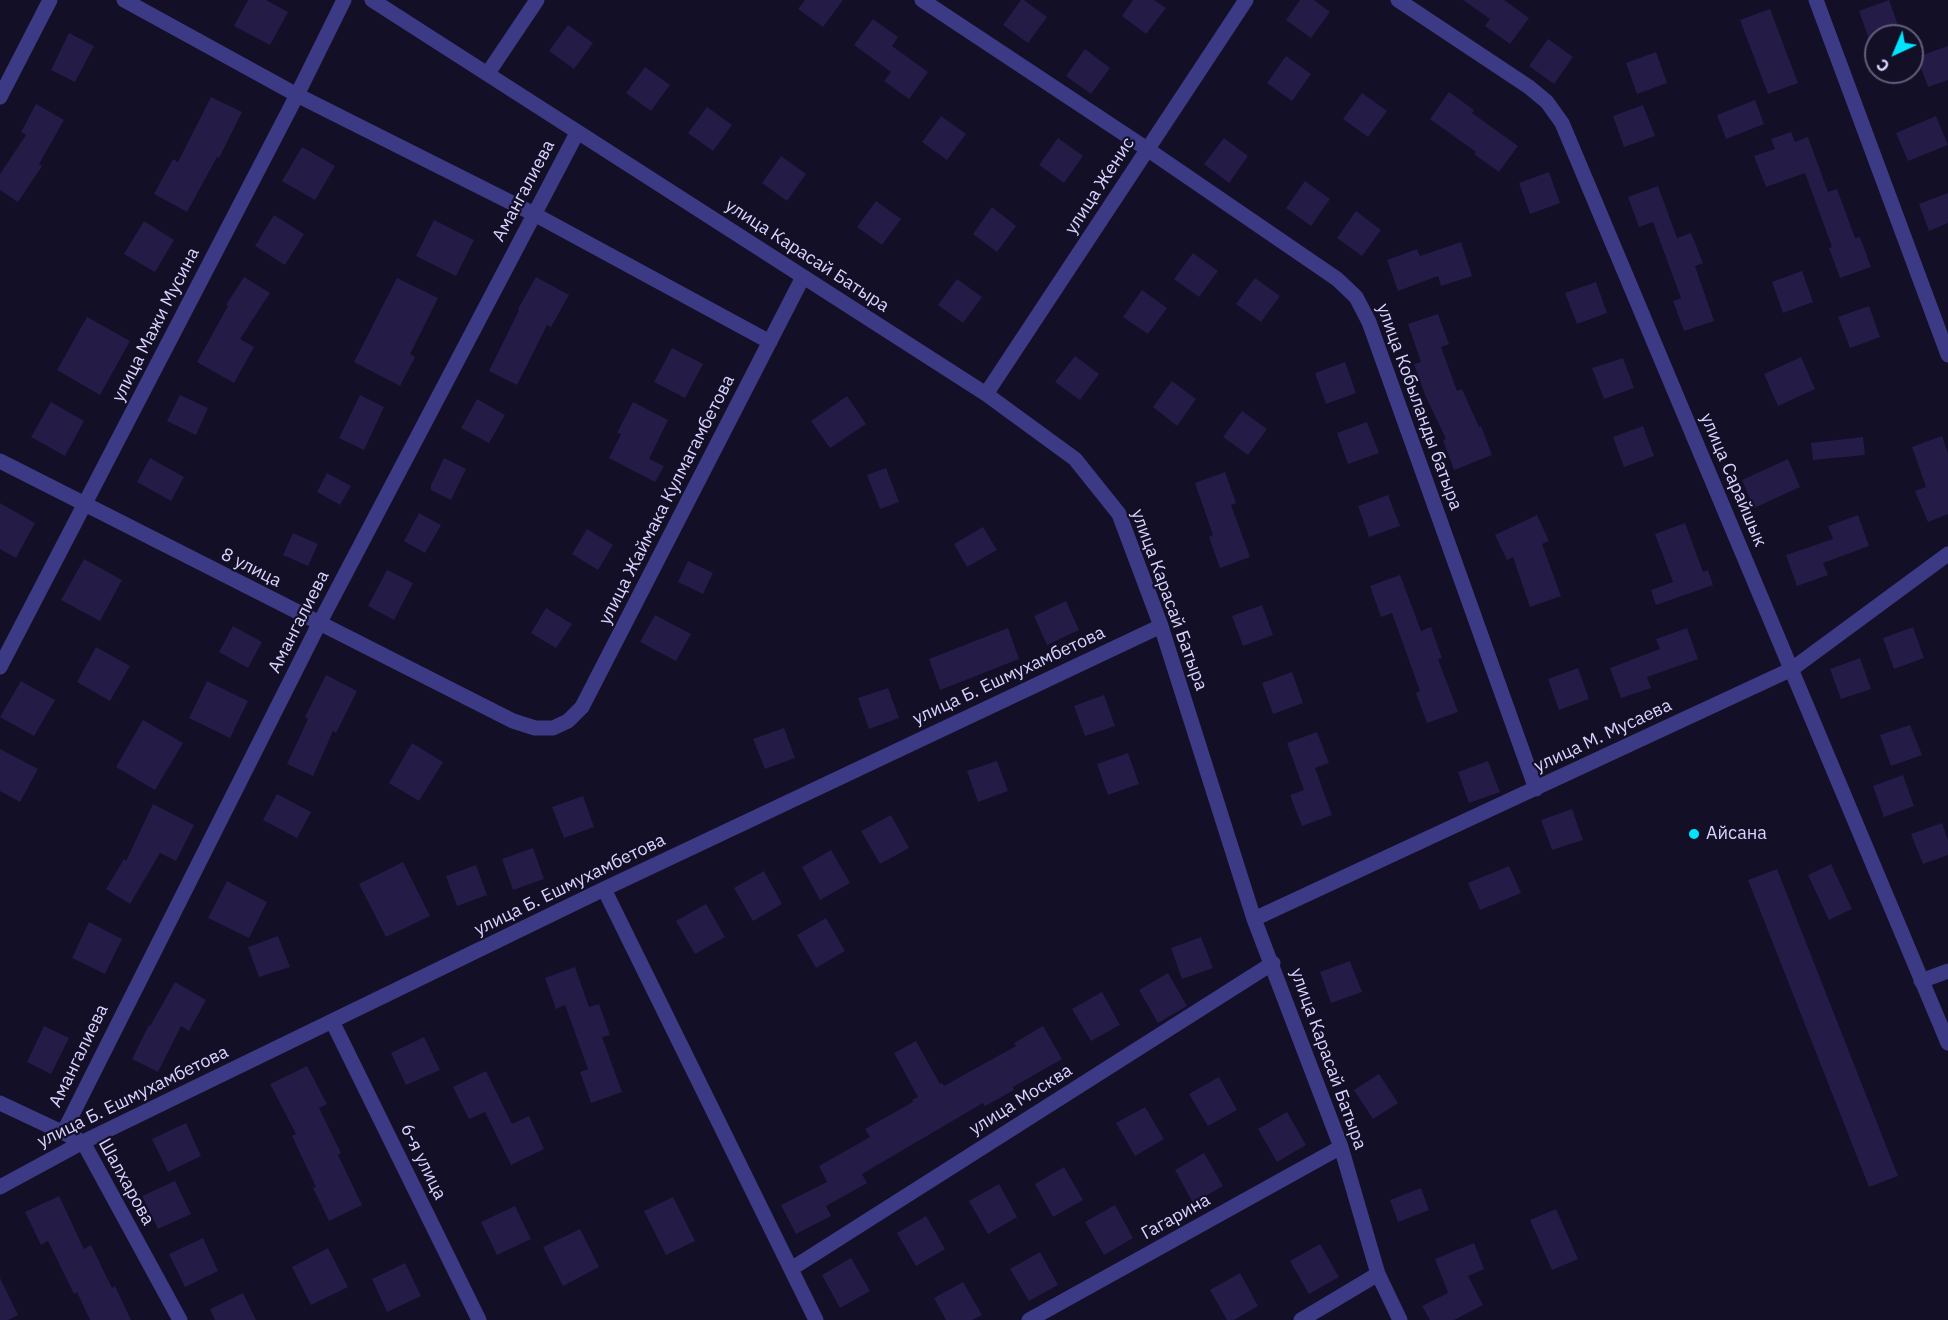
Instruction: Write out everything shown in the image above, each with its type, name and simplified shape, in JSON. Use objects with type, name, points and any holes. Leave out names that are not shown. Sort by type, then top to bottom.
[{"type":"street","points":[[0,97],[50,0]]},
{"type":"street","points":[[124,0],[297,95],[534,214],[770,342]]},
{"type":"street","name":"улица Мажи Мусина","points":[[0,668],[344,0]]},
{"type":"street","name":"улица Карасай Батыра","points":[[372,0],[986,394],[1076,459],[1119,514],[1161,626],[1254,919],[1273,963],[1341,1148],[1378,1274],[1400,1320]]},
{"type":"street","points":[[488,74],[537,0]]},
{"type":"street","name":"улица Кобыланды батыра","points":[[922,0],[1147,149],[1337,279],[1356,297],[1369,322],[1536,789]]},
{"type":"street","name":"улица Женис","points":[[986,394],[1246,0]]},
{"type":"street","name":"улица Сарайшык","points":[[1398,0],[1529,87],[1547,102],[1562,123],[1948,1043]]},
{"type":"street","points":[[1816,0],[1948,355]]},
{"type":"street","name":"Амангалиева","points":[[63,1133],[319,624],[577,133]]},
{"type":"street","name":"улица Жаймака Кулмагамбетова","points":[[553,728],[568,721],[582,707],[803,277]]},
{"type":"street","name":"8 улица","points":[[0,461],[513,721],[535,728],[553,728]]},
{"type":"street","name":"улица М. Мусаева","points":[[1254,919],[1792,669],[1948,554]]},
{"type":"street","name":"улица Б. Ешмухамбетова","points":[[0,1187],[83,1142],[604,889],[1161,626]]},
{"type":"street","points":[[604,889],[816,1320]]},
{"type":"street","name":"улица Москва","points":[[791,1269],[1273,963]]},
{"type":"street","points":[[1921,981],[1948,971]]},
{"type":"street","name":"6-я улица","points":[[332,1021],[479,1320]]},
{"type":"street","name":"Шалхарова","points":[[0,1103],[83,1142],[180,1320]]},
{"type":"street","name":"Гагарина","points":[[1029,1320],[1341,1148]]},
{"type":"street","points":[[1301,1320],[1378,1274]]},
{"type":"building","points":[[248,0],[266,0],[288,12],[270,45],[234,26]]},
{"type":"building","points":[[805,0],[843,0],[823,27],[798,9]]},
{"type":"building","points":[[1021,0],[1047,17],[1028,43],[1003,25]]},
{"type":"building","points":[[1133,0],[1154,0],[1166,8],[1146,34],[1122,16]]},
{"type":"building","points":[[1300,0],[1314,0],[1330,12],[1311,38],[1286,20]]},
{"type":"building","points":[[1463,0],[1504,0],[1529,18],[1510,44],[1485,26],[1490,19]]},
{"type":"building","points":[[1889,0],[1898,24],[1864,25],[1859,11]]},
{"type":"building","points":[[1770,9],[1798,83],[1768,94],[1740,20]]},
{"type":"building","points":[[873,19],[898,37],[892,46],[928,72],[909,99],[884,81],[891,72],[854,45]]},
{"type":"building","points":[[568,25],[593,43],[574,69],[549,51]]},
{"type":"building","points":[[69,33],[94,46],[75,82],[51,70]]},
{"type":"building","points":[[1548,39],[1573,57],[1554,84],[1529,66]]},
{"type":"building","points":[[1948,46],[1948,80],[1928,87],[1924,76],[1924,55]]},
{"type":"building","points":[[1085,49],[1110,68],[1091,94],[1066,76]]},
{"type":"building","points":[[1656,52],[1667,83],[1637,94],[1626,63]]},
{"type":"building","points":[[1286,56],[1311,74],[1292,101],[1267,83]]},
{"type":"building","points":[[645,67],[670,85],[651,111],[626,93]]},
{"type":"building","points":[[1449,92],[1474,110],[1472,113],[1518,146],[1499,172],[1474,154],[1476,152],[1430,119]]},
{"type":"building","points":[[1362,93],[1387,111],[1368,137],[1343,119]]},
{"type":"building","points":[[211,97],[242,112],[219,158],[217,157],[187,212],[154,194],[173,159],[178,162]]},
{"type":"building","points":[[1755,100],[1764,124],[1726,139],[1717,115]]},
{"type":"building","points":[[36,104],[64,120],[39,164],[42,166],[18,202],[0,190],[0,174],[26,135],[21,132]]},
{"type":"building","points":[[1643,105],[1655,136],[1624,147],[1613,116]]},
{"type":"building","points":[[707,107],[732,125],[713,151],[688,133]]},
{"type":"building","points":[[941,116],[966,134],[947,160],[922,142]]},
{"type":"building","points":[[1936,116],[1948,145],[1908,161],[1896,133]]},
{"type":"building","points":[[1791,132],[1795,142],[1808,137],[1828,192],[1837,189],[1855,238],[1860,237],[1871,267],[1840,278],[1829,248],[1832,247],[1805,173],[1766,187],[1754,156],[1775,149],[1771,139]]},
{"type":"building","points":[[1058,138],[1083,156],[1064,183],[1039,165]]},
{"type":"building","points":[[1224,138],[1248,156],[1229,183],[1204,164]]},
{"type":"building","points":[[302,147],[335,166],[315,200],[282,181]]},
{"type":"building","points":[[781,156],[806,174],[787,201],[762,183]]},
{"type":"building","points":[[1549,172],[1560,203],[1530,214],[1519,183]]},
{"type":"building","points":[[1305,181],[1330,199],[1311,226],[1286,208]]},
{"type":"building","points":[[1658,186],[1677,238],[1691,233],[1703,263],[1695,266],[1714,321],[1684,331],[1673,301],[1681,298],[1653,222],[1639,227],[1628,197]]},
{"type":"building","points":[[1948,193],[1948,223],[1929,231],[1919,204]]},
{"type":"building","points":[[876,201],[901,219],[882,245],[857,227]]},
{"type":"building","points":[[992,207],[1016,226],[997,252],[973,234]]},
{"type":"building","points":[[1356,211],[1381,230],[1362,256],[1337,238]]},
{"type":"building","points":[[274,215],[304,234],[285,265],[255,246]]},
{"type":"building","points":[[434,220],[474,240],[456,276],[416,256]]},
{"type":"building","points":[[144,221],[174,240],[155,272],[124,254]]},
{"type":"building","points":[[1461,242],[1472,276],[1441,286],[1438,276],[1398,291],[1387,260],[1417,249],[1420,256]]},
{"type":"building","points":[[1193,253],[1218,271],[1199,297],[1174,279]]},
{"type":"building","points":[[1802,271],[1813,302],[1783,313],[1772,282]]},
{"type":"building","points":[[244,277],[270,293],[240,339],[254,347],[234,383],[197,362],[228,306],[226,305]]},
{"type":"building","points":[[536,277],[569,295],[551,327],[547,325],[517,385],[489,371]]},
{"type":"building","points":[[397,278],[438,298],[410,354],[415,357],[400,386],[354,362]]},
{"type":"building","points":[[1255,278],[1280,296],[1261,322],[1236,304]]},
{"type":"building","points":[[957,279],[982,297],[963,323],[938,305]]},
{"type":"building","points":[[1596,282],[1607,313],[1577,324],[1565,293]]},
{"type":"building","points":[[1142,290],[1167,308],[1148,334],[1123,317]]},
{"type":"building","points":[[1869,306],[1880,337],[1850,348],[1838,317]]},
{"type":"building","points":[[1438,314],[1449,344],[1441,347],[1457,391],[1462,389],[1479,427],[1481,426],[1492,455],[1454,470],[1443,440],[1446,439],[1425,395],[1414,364],[1421,362],[1408,324]]},
{"type":"building","points":[[87,317],[130,341],[100,395],[57,370]]},
{"type":"building","points":[[672,348],[703,364],[685,398],[654,382]]},
{"type":"building","points":[[1075,356],[1099,374],[1080,400],[1055,382]]},
{"type":"building","points":[[1801,357],[1815,389],[1778,406],[1764,374]]},
{"type":"building","points":[[1623,358],[1634,388],[1604,399],[1592,368]]},
{"type":"building","points":[[1345,362],[1356,393],[1326,404],[1315,373]]},
{"type":"building","points":[[1172,381],[1196,399],[1177,426],[1153,407]]},
{"type":"building","points":[[180,395],[208,408],[196,435],[167,421]]},
{"type":"building","points":[[360,395],[384,407],[364,450],[339,438]]},
{"type":"building","points":[[847,396],[866,424],[830,448],[811,421]]},
{"type":"building","points":[[477,399],[505,415],[489,443],[461,428]]},
{"type":"building","points":[[51,402],[84,421],[65,456],[31,437]]},
{"type":"building","points":[[633,402],[668,420],[649,459],[664,466],[655,482],[609,458],[621,434],[617,433]]},
{"type":"building","points":[[1242,411],[1267,429],[1248,455],[1223,437]]},
{"type":"building","points":[[1367,422],[1379,453],[1348,464],[1337,433]]},
{"type":"building","points":[[1643,426],[1654,456],[1624,467],[1613,437]]},
{"type":"building","points":[[1942,436],[1948,453],[1948,514],[1928,522],[1915,491],[1926,487],[1912,447]]},
{"type":"building","points":[[1863,437],[1865,455],[1813,460],[1811,443]]},
{"type":"building","points":[[150,458],[184,477],[171,501],[137,482]]},
{"type":"building","points":[[444,458],[466,469],[451,500],[431,490],[431,485]]},
{"type":"building","points":[[1788,459],[1800,487],[1754,508],[1742,480]]},
{"type":"building","points":[[886,468],[899,502],[880,509],[867,475]]},
{"type":"building","points":[[1225,472],[1236,503],[1231,505],[1250,557],[1220,568],[1209,537],[1213,535],[1195,483]]},
{"type":"building","points":[[327,473],[351,486],[340,505],[317,492]]},
{"type":"building","points":[[1388,495],[1400,526],[1369,537],[1358,506]]},
{"type":"building","points":[[0,503],[35,523],[16,558],[0,549]]},
{"type":"building","points":[[419,513],[441,525],[425,553],[404,541]]},
{"type":"building","points":[[1537,515],[1549,541],[1542,544],[1561,596],[1530,607],[1513,557],[1507,560],[1495,535]]},
{"type":"building","points":[[1858,515],[1869,546],[1823,563],[1828,575],[1797,586],[1786,555],[1833,539],[1828,526]]},
{"type":"building","points":[[1685,523],[1703,572],[1708,570],[1713,585],[1656,605],[1651,590],[1673,582],[1655,534]]},
{"type":"building","points":[[983,527],[997,550],[967,567],[954,544]]},
{"type":"building","points":[[587,529],[613,545],[598,570],[572,554]]},
{"type":"building","points":[[293,533],[318,544],[308,566],[283,555]]},
{"type":"building","points":[[84,559],[122,580],[100,621],[61,600]]},
{"type":"building","points":[[688,561],[713,573],[703,594],[678,582]]},
{"type":"building","points":[[387,570],[413,583],[394,620],[368,606]]},
{"type":"building","points":[[1400,575],[1421,631],[1431,627],[1442,658],[1438,659],[1458,712],[1427,723],[1416,693],[1420,691],[1392,613],[1381,617],[1370,586]]},
{"type":"building","points":[[1066,601],[1079,630],[1047,645],[1034,616]]},
{"type":"building","points":[[1262,605],[1273,635],[1243,646],[1232,616]]},
{"type":"building","points":[[546,608],[572,624],[556,648],[531,633]]},
{"type":"building","points":[[655,615],[691,634],[676,661],[640,642]]},
{"type":"building","points":[[233,626],[262,642],[248,668],[219,652]]},
{"type":"building","points":[[1913,627],[1924,658],[1894,669],[1883,638]]},
{"type":"building","points":[[1008,628],[1019,659],[940,690],[929,659]]},
{"type":"building","points":[[1687,628],[1698,659],[1647,677],[1651,688],[1621,698],[1610,668],[1660,649],[1656,639]]},
{"type":"building","points":[[96,647],[130,666],[110,701],[77,682]]},
{"type":"building","points":[[1860,658],[1871,689],[1841,699],[1830,669]]},
{"type":"building","points":[[1578,668],[1589,699],[1559,710],[1548,679]]},
{"type":"building","points":[[1292,672],[1303,703],[1273,714],[1262,683]]},
{"type":"building","points":[[326,675],[357,691],[336,733],[333,731],[313,776],[287,764],[308,719],[305,717]]},
{"type":"building","points":[[21,681],[55,700],[34,736],[0,717]]},
{"type":"building","points":[[207,681],[248,701],[230,738],[189,718]]},
{"type":"building","points":[[888,688],[899,718],[869,729],[858,698]]},
{"type":"building","points":[[1104,695],[1115,726],[1085,736],[1074,706]]},
{"type":"building","points":[[143,720],[183,743],[155,790],[116,767]]},
{"type":"building","points":[[1910,725],[1922,755],[1891,766],[1880,735]]},
{"type":"building","points":[[784,728],[795,758],[765,769],[753,739]]},
{"type":"building","points":[[1317,732],[1329,763],[1315,768],[1332,815],[1302,826],[1290,795],[1304,790],[1287,743]]},
{"type":"building","points":[[412,743],[443,762],[419,801],[389,783]]},
{"type":"building","points":[[0,749],[38,769],[20,802],[0,791]]},
{"type":"building","points":[[1128,753],[1139,784],[1108,795],[1097,764]]},
{"type":"building","points":[[997,761],[1008,791],[978,802],[967,771]]},
{"type":"building","points":[[1488,761],[1500,792],[1469,803],[1458,772]]},
{"type":"building","points":[[1903,775],[1914,806],[1884,817],[1873,786]]},
{"type":"building","points":[[277,794],[311,812],[297,838],[263,820]]},
{"type":"building","points":[[583,796],[594,827],[564,838],[552,807]]},
{"type":"building","points":[[153,804],[194,825],[176,861],[160,853],[130,904],[106,889],[124,859],[126,861]]},
{"type":"building","points":[[1572,809],[1583,840],[1552,850],[1541,820]]},
{"type":"building","points":[[891,815],[909,848],[880,864],[861,831]]},
{"type":"building","points":[[1942,823],[1948,840],[1948,855],[1923,864],[1911,834]]},
{"type":"building","points":[[533,848],[544,879],[513,890],[502,859]]},
{"type":"building","points":[[831,850],[850,883],[820,900],[802,867]]},
{"type":"building","points":[[403,862],[430,916],[386,937],[359,884]]},
{"type":"building","points":[[1831,864],[1852,909],[1829,920],[1808,875]]},
{"type":"building","points":[[476,865],[487,895],[457,906],[446,876]]},
{"type":"building","points":[[1509,866],[1521,893],[1480,910],[1468,883]]},
{"type":"building","points":[[1777,869],[1898,1176],[1869,1187],[1748,880]]},
{"type":"building","points":[[764,871],[782,904],[753,921],[734,888]]},
{"type":"building","points":[[227,881],[267,902],[249,938],[208,918]]},
{"type":"building","points":[[706,904],[725,937],[695,954],[676,921]]},
{"type":"building","points":[[826,918],[845,951],[816,968],[797,935]]},
{"type":"building","points":[[89,922],[122,939],[105,974],[72,958]]},
{"type":"building","points":[[278,936],[290,967],[259,977],[248,947]]},
{"type":"building","points":[[1201,937],[1213,968],[1182,979],[1171,948]]},
{"type":"building","points":[[1350,961],[1362,992],[1331,1003],[1320,972]]},
{"type":"building","points":[[575,967],[589,1007],[599,1004],[610,1035],[602,1037],[622,1092],[591,1103],[580,1072],[588,1069],[565,1005],[556,1009],[545,978]]},
{"type":"building","points":[[1168,973],[1187,1006],[1158,1023],[1139,990]]},
{"type":"building","points":[[175,982],[206,1000],[189,1031],[181,1026],[158,1072],[132,1059]]},
{"type":"building","points":[[1102,992],[1120,1025],[1091,1041],[1072,1009]]},
{"type":"building","points":[[44,1026],[69,1038],[51,1074],[27,1062]]},
{"type":"building","points":[[1043,1026],[1062,1059],[1013,1087],[1014,1090],[985,1106],[983,1103],[862,1174],[867,1183],[826,1206],[831,1216],[796,1234],[781,1205],[827,1182],[819,1166],[870,1137],[865,1129],[918,1097],[894,1053],[916,1041],[940,1084],[944,1086],[1016,1046],[1014,1043]]},
{"type":"building","points":[[424,1037],[440,1070],[406,1085],[391,1053]]},
{"type":"building","points":[[307,1066],[327,1104],[319,1108],[341,1153],[338,1155],[362,1205],[329,1221],[292,1136],[296,1134],[270,1084]]},
{"type":"building","points":[[486,1071],[512,1124],[529,1116],[544,1149],[511,1165],[485,1112],[469,1119],[453,1087]]},
{"type":"building","points":[[1379,1074],[1398,1103],[1373,1119],[1354,1090]]},
{"type":"building","points":[[1219,1077],[1237,1110],[1208,1126],[1189,1094]]},
{"type":"building","points":[[1145,1107],[1164,1139],[1135,1156],[1116,1123]]},
{"type":"building","points":[[1287,1112],[1306,1145],[1277,1162],[1258,1129]]},
{"type":"building","points":[[186,1123],[201,1156],[168,1172],[152,1139]]},
{"type":"building","points":[[1204,1153],[1223,1186],[1193,1203],[1175,1170]]},
{"type":"building","points":[[1064,1167],[1083,1200],[1053,1217],[1035,1184]]},
{"type":"building","points":[[175,1181],[191,1214],[158,1229],[142,1196]]},
{"type":"building","points":[[999,1184],[1017,1217],[988,1234],[969,1201]]},
{"type":"building","points":[[1421,1188],[1429,1210],[1398,1222],[1390,1200]]},
{"type":"building","points":[[59,1196],[84,1249],[91,1245],[112,1288],[115,1286],[131,1320],[90,1320],[77,1292],[74,1294],[48,1241],[41,1245],[25,1212]]},
{"type":"building","points":[[673,1197],[695,1241],[666,1255],[644,1211]]},
{"type":"building","points":[[1115,1205],[1133,1238],[1104,1255],[1085,1222]]},
{"type":"building","points":[[515,1206],[531,1239],[497,1255],[481,1222]]},
{"type":"building","points":[[1556,1209],[1578,1259],[1552,1270],[1530,1220]]},
{"type":"building","points":[[926,1216],[945,1249],[916,1266],[897,1233]]},
{"type":"building","points":[[580,1229],[599,1267],[563,1286],[543,1247]]},
{"type":"building","points":[[203,1238],[218,1271],[185,1287],[169,1254]]},
{"type":"building","points":[[1474,1243],[1484,1269],[1468,1276],[1483,1305],[1454,1320],[1430,1320],[1422,1306],[1448,1293],[1435,1259]]},
{"type":"building","points":[[1320,1244],[1339,1277],[1309,1294],[1290,1261]]},
{"type":"building","points":[[328,1248],[348,1287],[311,1305],[292,1267]]},
{"type":"building","points":[[1040,1252],[1058,1285],[1029,1301],[1010,1269]]},
{"type":"building","points":[[851,1258],[870,1291],[840,1308],[822,1275]]},
{"type":"building","points":[[405,1263],[421,1296],[387,1312],[372,1279]]},
{"type":"building","points":[[1240,1273],[1258,1306],[1234,1320],[1227,1320],[1210,1290]]},
{"type":"building","points":[[0,1278],[18,1315],[8,1320],[0,1320]]},
{"type":"building","points":[[963,1282],[982,1315],[972,1320],[946,1320],[934,1298]]},
{"type":"building","points":[[243,1293],[256,1320],[215,1320],[210,1309]]},
{"type":"place","name":"Айсана","points":[[1694,834]]}]
